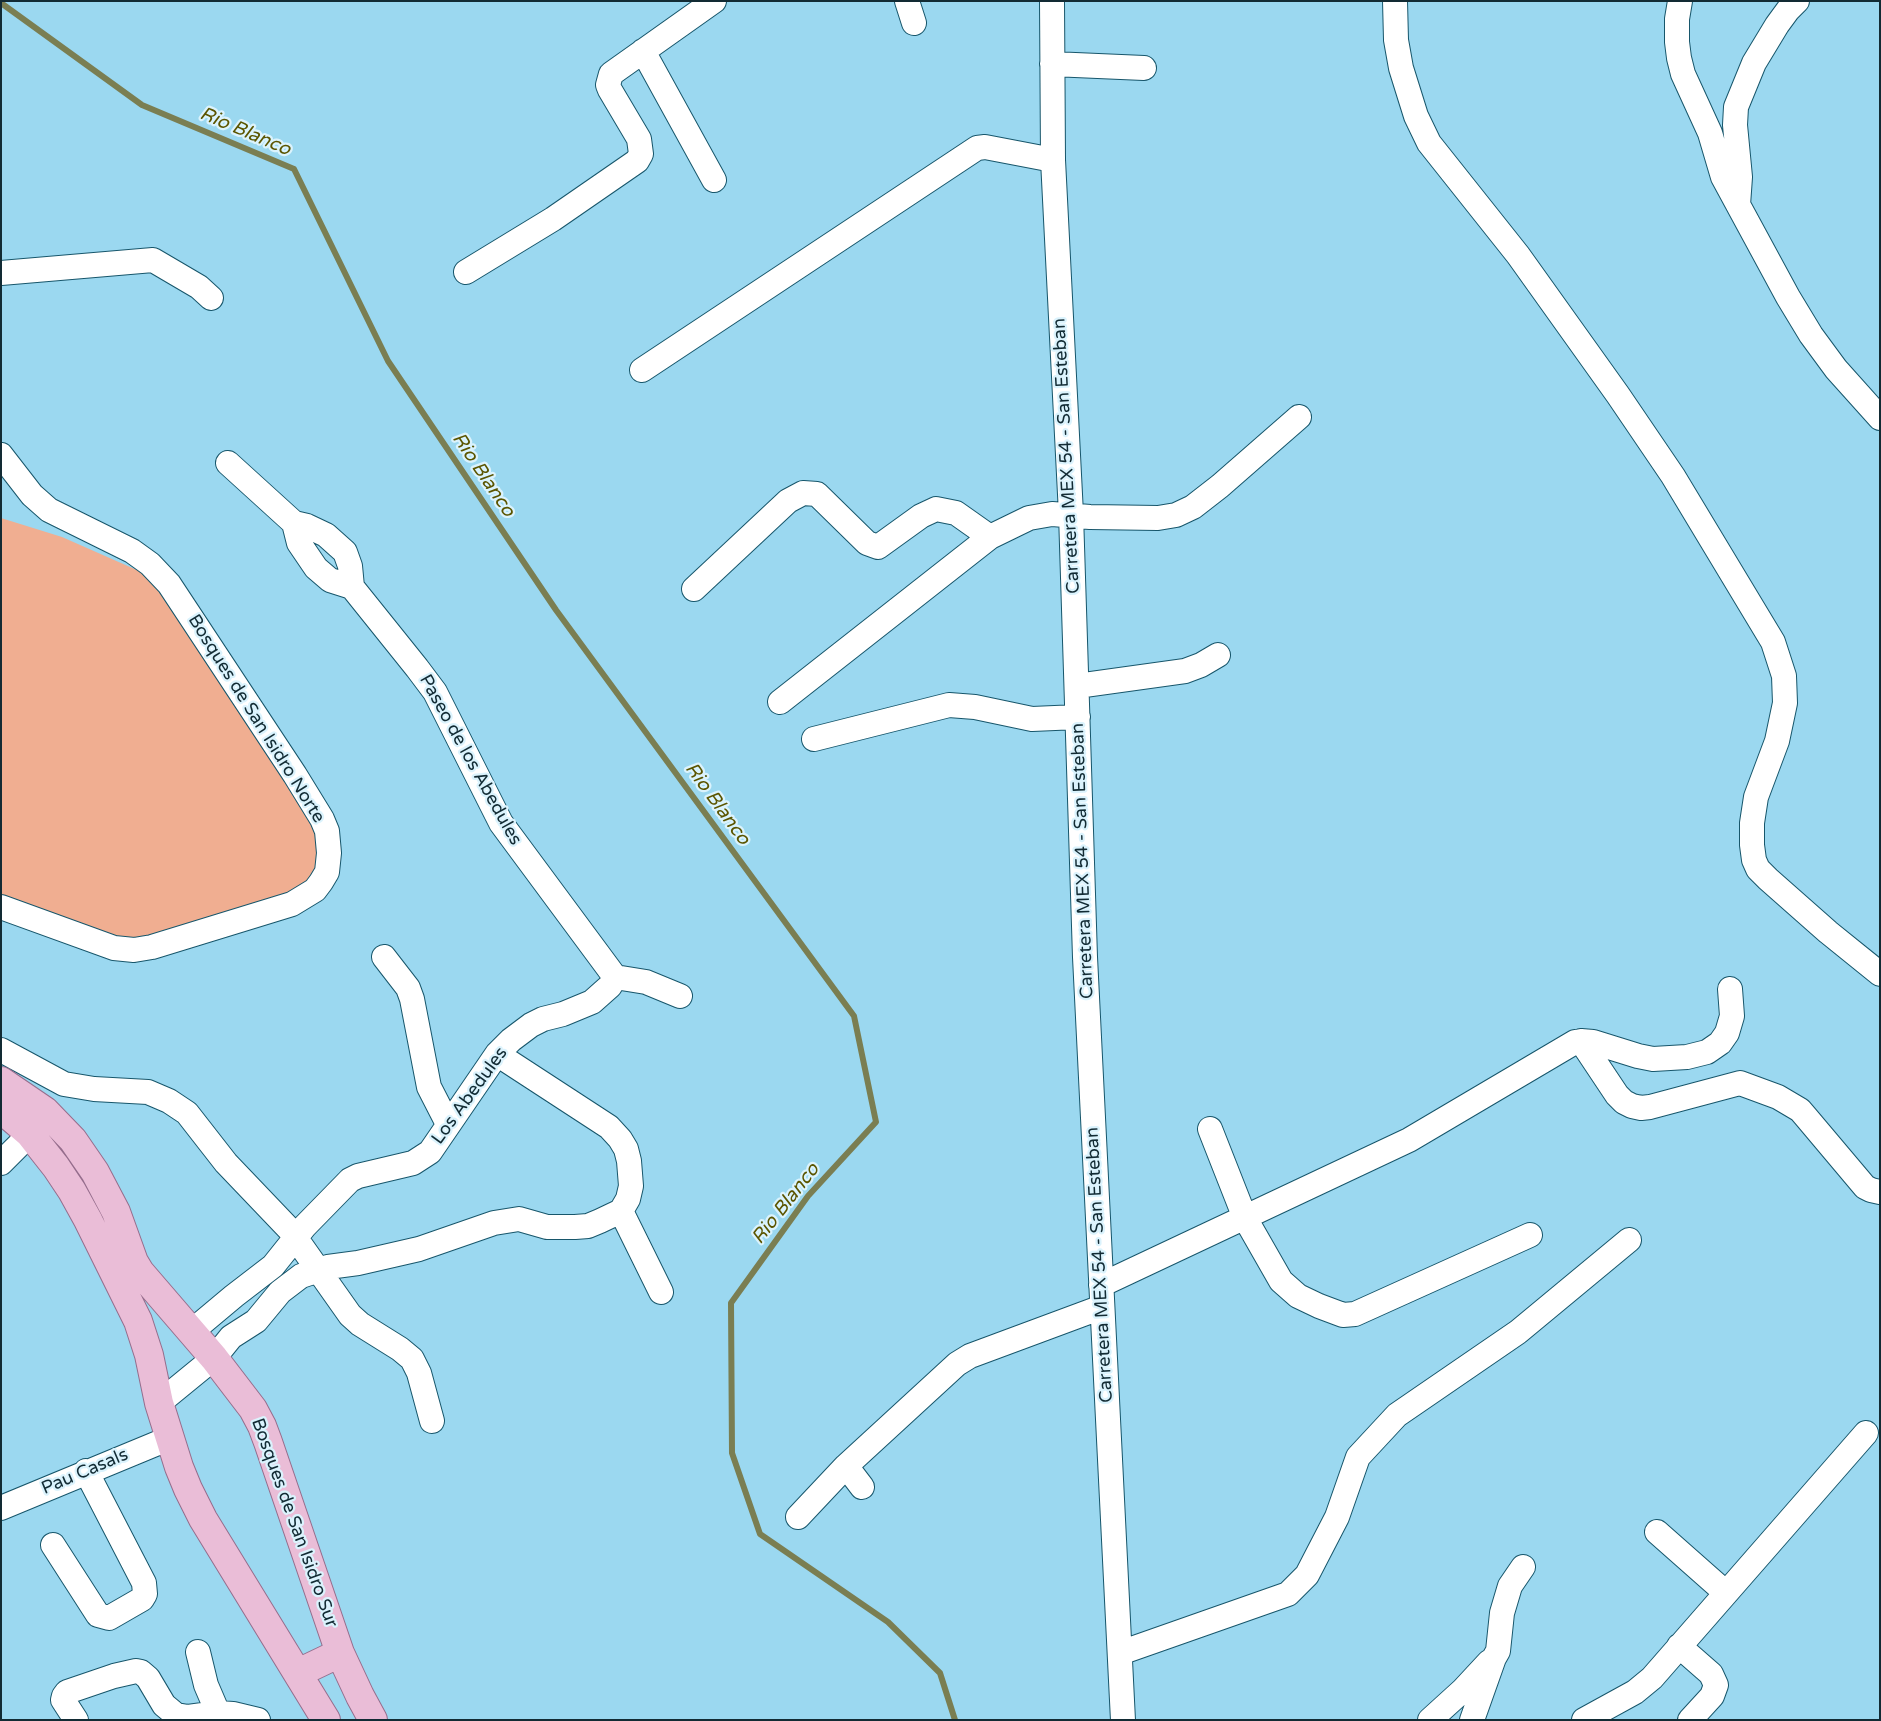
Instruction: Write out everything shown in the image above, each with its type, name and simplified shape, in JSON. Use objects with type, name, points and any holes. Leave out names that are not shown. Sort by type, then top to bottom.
[{"type":"main road","name":"Bosques de San Isidro Sur","points":[[1,1081],[45,1112],[73,1140],[95,1172],[116,1212],[134,1262],[143,1334],[159,1403],[179,1467],[203,1519],[326,1720]]},
{"type":"main road","name":"Bosques de San Isidro Sur","points":[[1,1109],[30,1134],[56,1167],[139,1293],[191,1332],[214,1358],[253,1409],[262,1426],[340,1653],[373,1720]]},
{"type":"main road","points":[[298,1673],[340,1653]]},
{"type":"street","points":[[466,272],[553,219],[637,161],[641,154],[639,138],[610,90],[608,79],[614,70],[714,1]]},
{"type":"street","name":"Carretera MEX 54 - San Esteban","points":[[1052,1],[1053,160],[1078,686],[1081,856],[1123,1720]]},
{"type":"street","points":[[1395,1],[1396,40],[1401,68],[1416,116],[1429,143],[1518,255],[1618,395],[1673,476],[1773,642],[1784,676],[1785,703],[1777,741],[1756,798],[1752,822],[1752,846],[1754,860],[1758,869],[1828,932],[1880,974]]},
{"type":"street","points":[[1680,1],[1677,19],[1677,42],[1684,74],[1710,133],[1723,177],[1788,297],[1811,335],[1836,369],[1880,418]]},
{"type":"street","points":[[1738,206],[1740,177],[1735,114],[1738,101],[1754,63],[1777,25],[1797,1]]},
{"type":"street","points":[[643,51],[714,180]]},
{"type":"street","points":[[1052,64],[1144,68]]},
{"type":"street","points":[[642,370],[974,150],[985,148],[1053,160]]},
{"type":"street","points":[[1,273],[153,260],[199,287],[211,298]]},
{"type":"street","points":[[780,702],[990,537],[1041,515],[1071,514],[1090,517],[1148,518],[1176,515],[1193,506],[1220,486],[1299,417]]},
{"type":"street","name":"Bosques de San Isidro Norte","points":[[1,455],[40,503],[56,514],[132,551],[150,564],[169,584],[295,775],[322,820],[328,836],[329,852],[327,872],[321,882],[315,890],[292,904],[152,947],[134,950],[114,948],[1,907]]},
{"type":"street","points":[[228,463],[294,523],[326,535],[342,548],[348,558],[352,588]]},
{"type":"street","points":[[694,589],[788,501],[803,492],[817,494],[868,543],[878,547],[921,516],[936,510],[956,513],[990,537]]},
{"type":"street","name":"Paseo de los Abedules","points":[[294,523],[299,543],[316,568],[330,580],[352,588],[435,692],[501,823],[615,976]]},
{"type":"street","points":[[1078,686],[1185,671],[1201,665],[1218,655]]},
{"type":"street","points":[[814,739],[949,705],[975,707],[1032,719],[1078,717]]},
{"type":"street","points":[[384,957],[408,988],[412,999],[428,1086],[448,1124]]},
{"type":"street","points":[[615,976],[646,982],[680,996]]},
{"type":"street","name":"Los Abedules","points":[[191,1332],[273,1266],[331,1197],[350,1180],[358,1176],[413,1163],[430,1152],[497,1054],[511,1040],[531,1025],[592,1002],[610,986],[615,976]]},
{"type":"street","points":[[798,1517],[846,1466],[957,1364],[970,1356],[1101,1296],[1245,1218],[1409,1140],[1569,1045],[1581,1041],[1594,1042],[1638,1056],[1653,1058],[1687,1057],[1707,1052],[1720,1043],[1727,1033],[1732,1016],[1730,989]]},
{"type":"street","points":[[1581,1041],[1617,1095],[1624,1102],[1632,1106],[1650,1107],[1740,1083],[1778,1097],[1800,1110],[1865,1187],[1880,1192]]},
{"type":"street","points":[[1,1050],[64,1084],[94,1089],[148,1092],[178,1106],[187,1113],[226,1163],[282,1220],[350,1316],[412,1359],[419,1373],[432,1421]]},
{"type":"street","points":[[159,1403],[214,1358],[231,1337],[256,1321],[287,1285],[301,1276],[318,1270],[419,1249],[494,1223],[519,1218],[547,1227],[588,1226],[621,1211],[628,1199],[631,1186],[629,1161],[626,1149],[620,1139],[609,1127],[497,1054]]},
{"type":"street","points":[[1,1163],[30,1134],[45,1112]]},
{"type":"street","points":[[1210,1129],[1245,1218],[1281,1281],[1289,1289],[1318,1306],[1349,1316],[1530,1235]]},
{"type":"street","points":[[621,1211],[661,1292]]},
{"type":"street","points":[[1120,1653],[1288,1594],[1307,1575],[1337,1517],[1358,1457],[1397,1415],[1518,1332],[1629,1240]]},
{"type":"street","points":[[1584,1720],[1645,1684],[1866,1433]]},
{"type":"street","name":"Pau Casals","points":[[1,1508],[86,1471],[170,1438]]},
{"type":"street","points":[[846,1466],[862,1487]]},
{"type":"street","points":[[53,1545],[98,1615],[109,1618],[142,1599],[145,1594],[144,1583],[86,1471]]},
{"type":"street","points":[[1657,1532],[1726,1593]]},
{"type":"street","points":[[1472,1720],[1498,1651],[1502,1613],[1510,1586],[1524,1568]]},
{"type":"street","points":[[1679,1646],[1711,1674],[1716,1685],[1712,1696],[1690,1720]]},
{"type":"street","points":[[198,1652],[206,1685],[218,1713]]},
{"type":"street","points":[[1430,1720],[1494,1658]]},
{"type":"street","points":[[76,1720],[63,1700],[67,1692],[114,1676],[136,1672],[141,1672],[148,1678],[164,1705],[176,1715],[188,1717],[218,1713],[234,1714],[258,1720]]},
{"type":"shaded area","points":[[1,518],[62,537],[155,578],[324,835],[316,878],[300,904],[132,957],[1,911]]},
{"type":"waterway","name":"Rio Blanco","points":[[1,3],[142,105],[294,169],[388,361],[556,610],[854,1016],[876,1122],[808,1196],[731,1303],[732,1453],[760,1534],[888,1622],[940,1673],[955,1720]]}]
